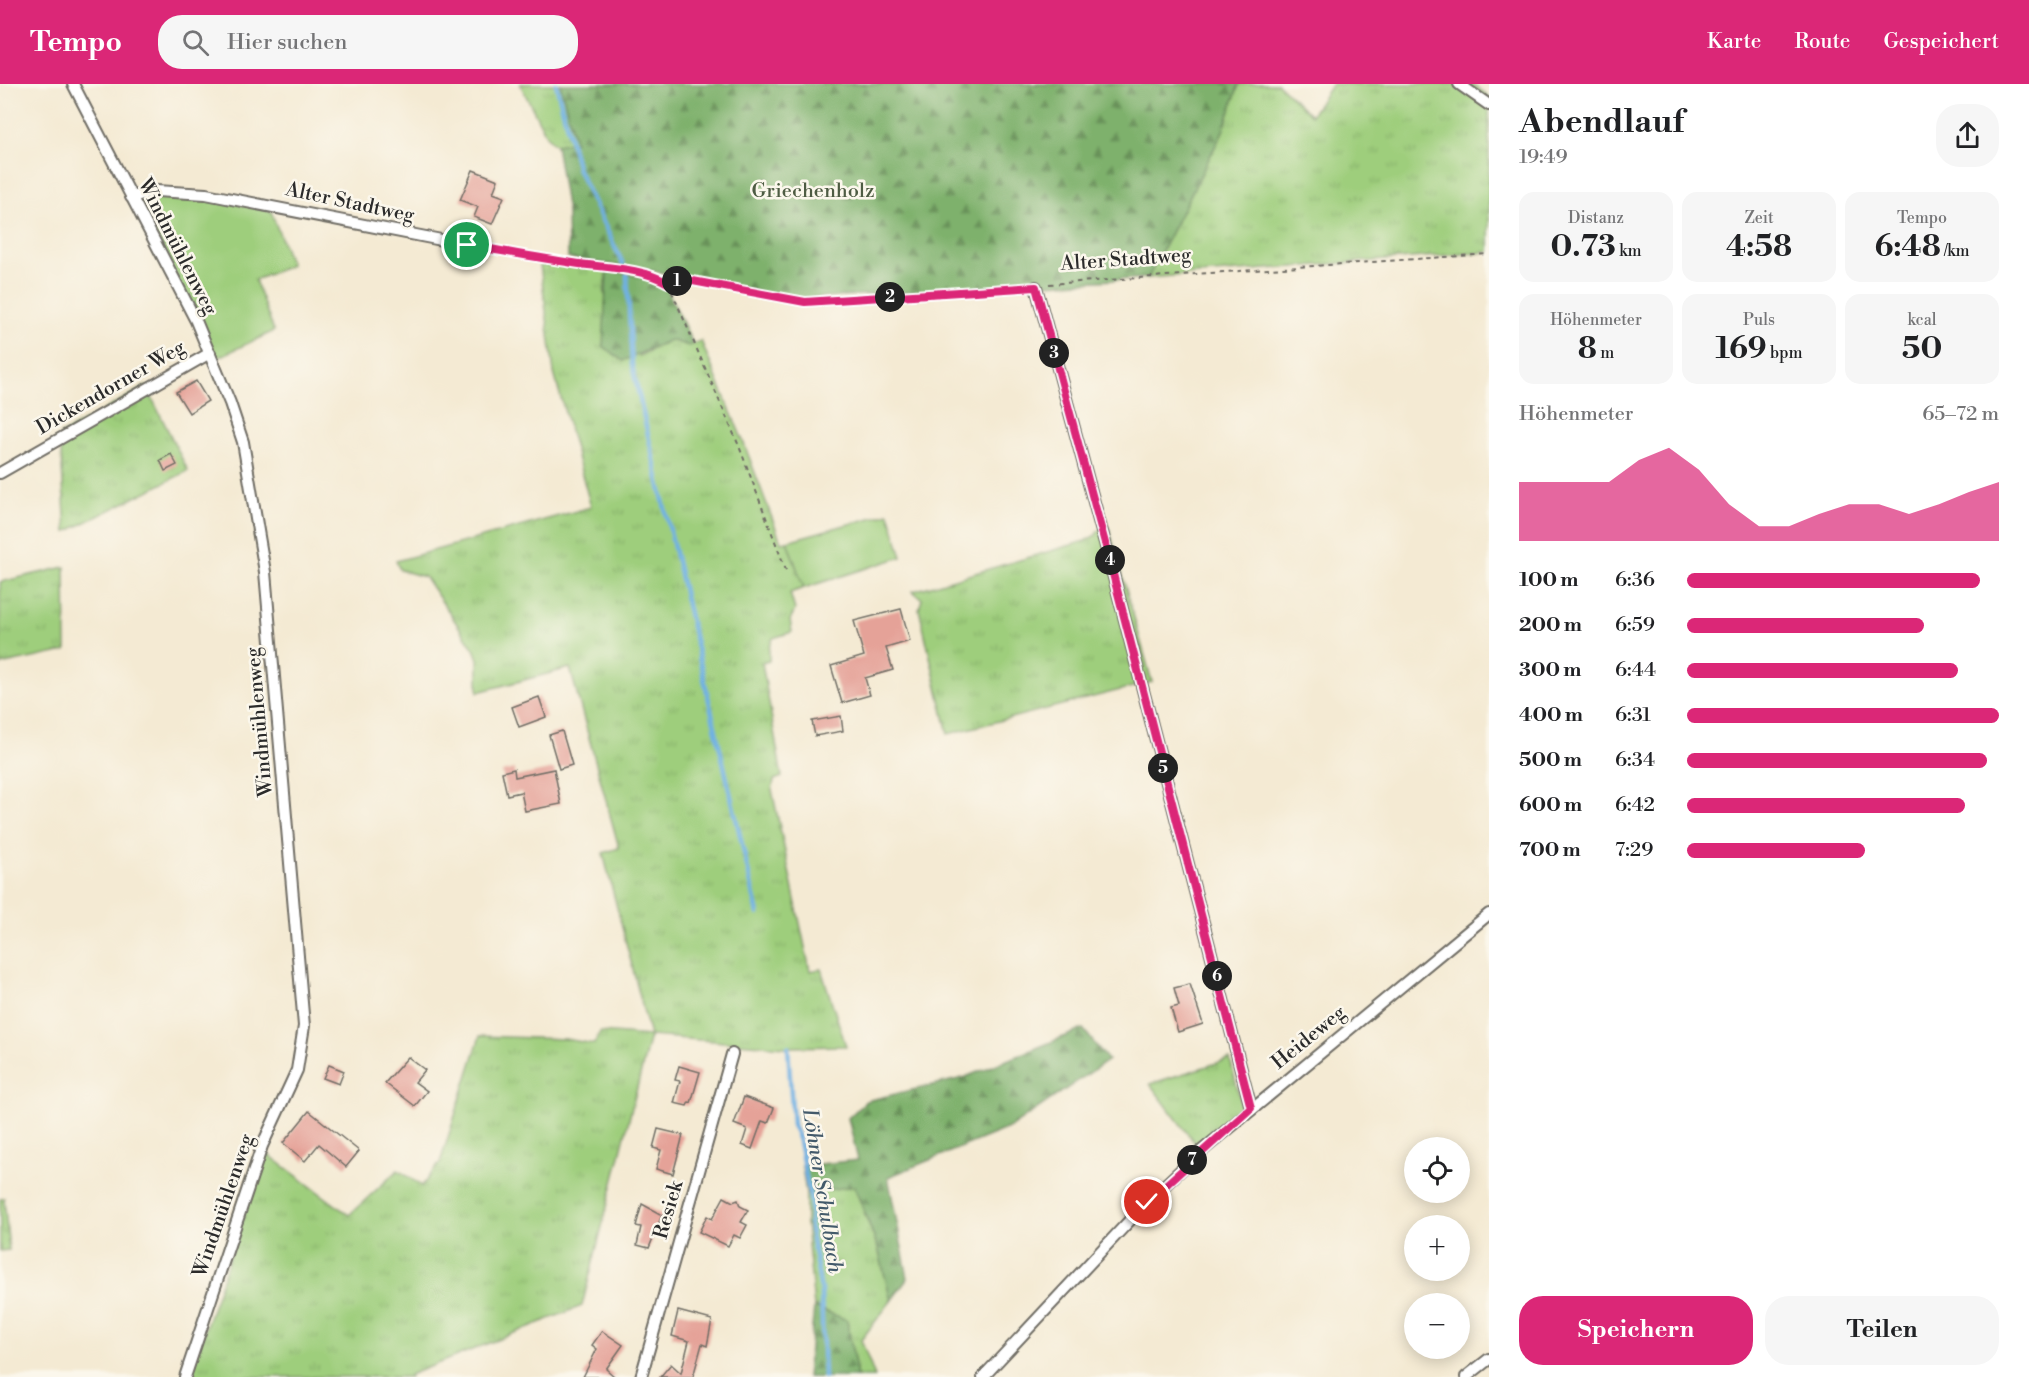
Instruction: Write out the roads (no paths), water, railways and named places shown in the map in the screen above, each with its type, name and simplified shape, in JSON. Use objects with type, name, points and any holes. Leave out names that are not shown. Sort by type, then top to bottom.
[{"type":"street","name":"Windmühlenweg","points":[[73,84],[210,353],[243,442],[266,572],[304,1026],[297,1070],[262,1146],[185,1377]]},
{"type":"street","points":[[1460,84],[1489,105]]},
{"type":"street","name":"Alter Stadtweg","points":[[130,197],[156,191],[206,194],[467,245]]},
{"type":"street","points":[[1036,287],[1105,543],[1251,1108]]},
{"type":"street","name":"Dickendorner Weg","points":[[0,473],[210,353]]},
{"type":"street","name":"Heideweg","points":[[983,1377],[1147,1202],[1251,1108],[1489,914]]},
{"type":"street","name":"Resiek","points":[[641,1377],[732,1054]]},
{"type":"street","points":[[1466,1377],[1489,1359]]},
{"type":"waterway","points":[[556,84],[578,170],[623,264]]},
{"type":"waterway","points":[[627,275],[632,365],[758,914]]},
{"type":"waterway","name":"Löhner Schulbach","points":[[788,1047],[793,1125],[799,1141],[811,1202],[810,1228],[821,1290],[824,1377]]},
{"type":"park label","name":"Griechenholz","points":[[813,191]]}]
